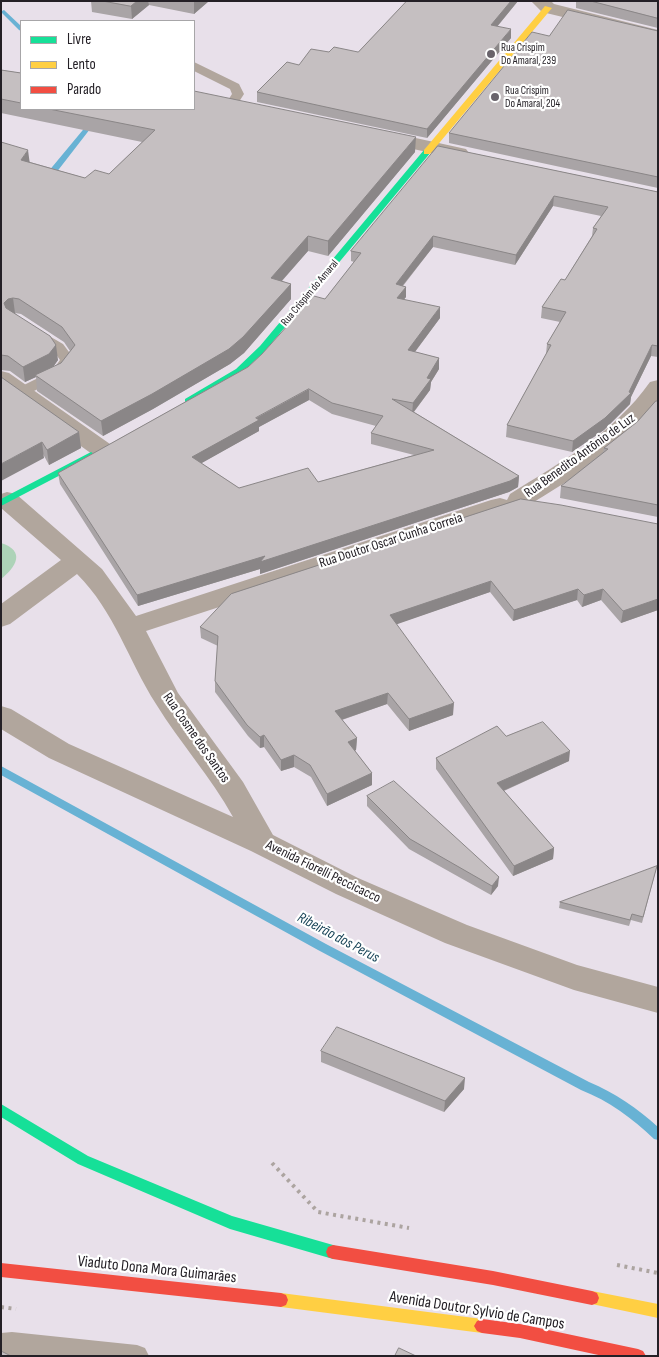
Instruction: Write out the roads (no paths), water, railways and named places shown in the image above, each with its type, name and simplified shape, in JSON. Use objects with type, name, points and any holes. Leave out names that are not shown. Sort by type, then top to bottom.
[{"type":"street","points":[[544,5],[658,35]]},
{"type":"street","name":"Rua Crispim do Amaral","points":[[179,406],[239,371],[253,359],[306,299],[431,147],[544,5]]},
{"type":"street","points":[[221,103],[250,109]]},
{"type":"street","points":[[357,131],[476,156]]},
{"type":"street","points":[[1,378],[106,447],[4,501]]},
{"type":"street","name":"Rua Benedito Antônio de Luz","points":[[519,500],[612,437],[636,418],[658,387]]},
{"type":"street","name":"Rua Doutor Oscar Cunha Correia","points":[[130,627],[519,500],[555,506]]},
{"type":"street","name":"Rua Cosme dos Santos","points":[[4,501],[94,575],[130,627],[166,698],[233,790],[262,842]]},
{"type":"street","points":[[1,618],[78,560]]},
{"type":"street","name":"Avenida Fiorelli Peccicacco","points":[[1,716],[59,751],[262,842],[347,886],[456,934],[574,977],[658,1000]]},
{"type":"street","points":[[1,1110],[83,1160],[230,1222],[331,1252],[502,1280],[658,1311]]},
{"type":"street","name":"Viaduto Dona Mora Guimarães","points":[[1,1270],[310,1303]]},
{"type":"street","name":"Avenida Doutor Sylvio de Campos","points":[[310,1303],[520,1331],[638,1356]]},
{"type":"lane","points":[[195,67],[235,87],[238,94],[221,103]]},
{"type":"lane","points":[[21,392],[57,374],[68,360],[58,347],[22,324]]},
{"type":"lane","points":[[1,1344],[12,1343],[137,1356]]},
{"type":"waterway","name":"Ribeirão dos Perus","points":[[4,12],[20,28]]},
{"type":"waterway","name":"Ribeirão dos Perus","points":[[46,180],[95,119],[97,110]]},
{"type":"waterway","name":"Ribeirão dos Perus","points":[[1,770],[322,947],[585,1086],[606,1095],[633,1113],[658,1135]]},
{"type":"place","name":"Rua Crispim Do Amaral, 239","points":[[491,54]]},
{"type":"place","name":"Rua Crispim Do Amaral, 204","points":[[495,97]]}]
